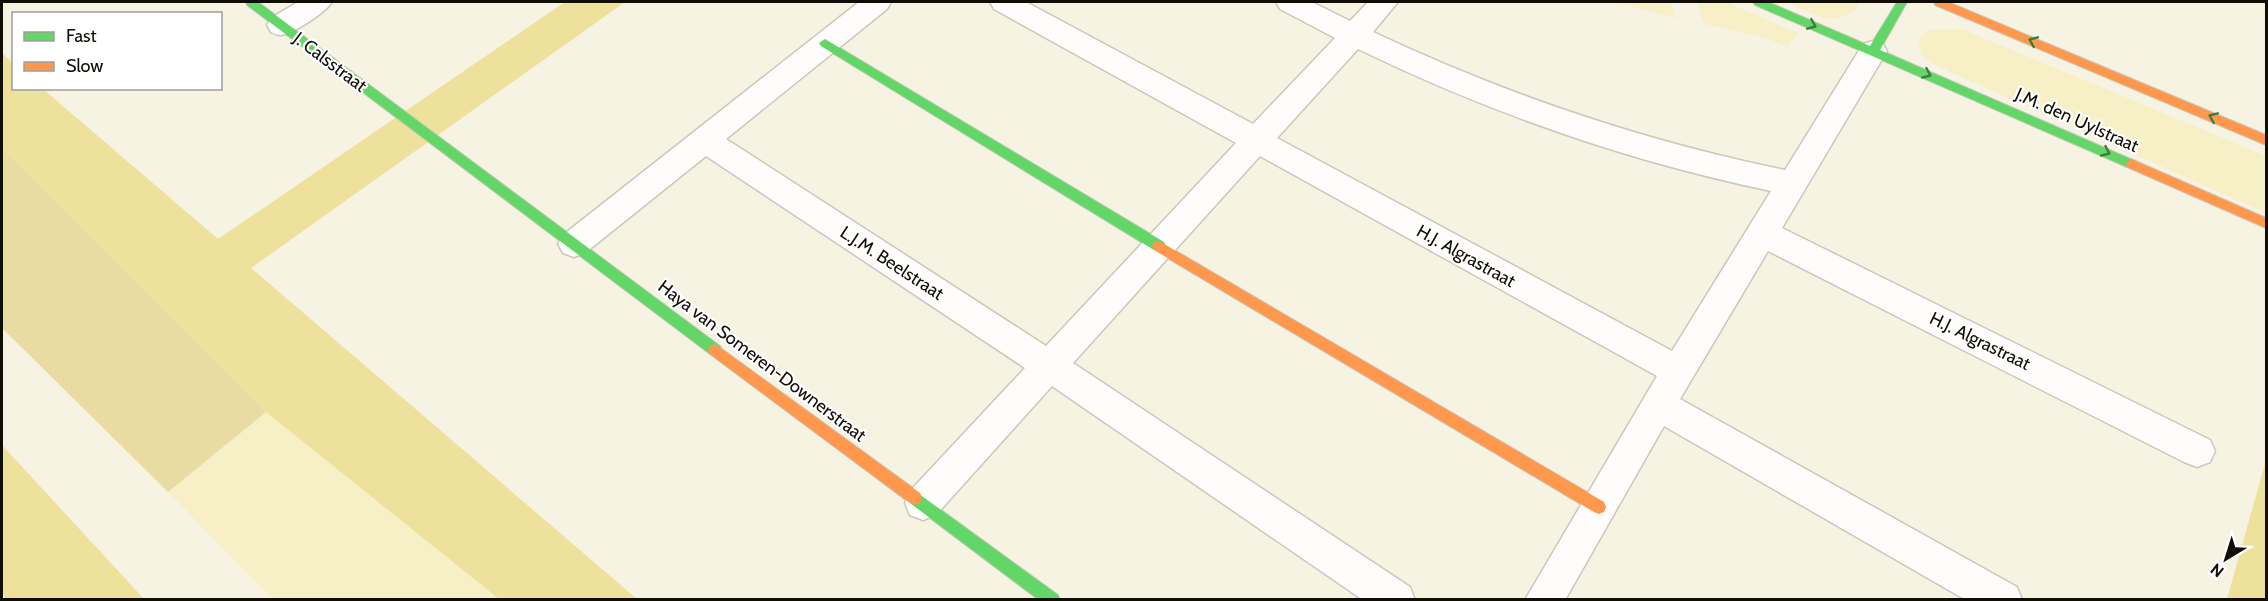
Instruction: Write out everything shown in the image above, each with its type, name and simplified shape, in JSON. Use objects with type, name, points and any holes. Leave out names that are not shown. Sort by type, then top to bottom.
[{"type":"street","name":"J. Calsstraat","points":[[251,2],[378,99],[452,151]]},
{"type":"street","name":"J. Calsstraat","points":[[281,24],[318,2]]},
{"type":"street","points":[[574,244],[877,2]]},
{"type":"street","points":[[1004,2],[1254,140]]},
{"type":"street","points":[[1290,2],[1352,35],[1457,84],[1600,136],[1742,174],[1791,183]]},
{"type":"street","points":[[923,503],[1254,140],[1384,2]]},
{"type":"street","name":"J.M. den Uylstraat","points":[[1759,2],[2266,223]]},
{"type":"street","points":[[1544,600],[1678,371],[1902,2]]},
{"type":"street","points":[[1939,2],[2266,140]]},
{"type":"street","points":[[825,44],[1158,246],[1599,507]]},
{"type":"street","name":"L.J.M. Beelstraat","points":[[705,140],[1048,365],[1396,600]]},
{"type":"street","name":"H.J. Algrastraat","points":[[1254,140],[1678,371]]},
{"type":"street","name":"Haya van Someren-Downerstraat","points":[[452,151],[1052,600]]},
{"type":"street","name":"H.J. Algrastraat","points":[[1762,233],[2197,452]]},
{"type":"street","points":[[1659,405],[2003,600]]},
{"type":"shaded area","points":[[565,2],[625,2],[251,268],[637,599],[499,599],[266,412],[2,148],[2,53],[12,62],[12,90],[44,90],[218,239]]},
{"type":"shaded area","points":[[1613,2],[1671,2],[1676,18]]},
{"type":"shaded area","points":[[1697,2],[1726,2],[1798,33],[1788,47],[1756,35],[1704,24]]},
{"type":"shaded area","points":[[1786,2],[1858,2],[1857,9],[1847,15],[1830,18],[1813,14]]},
{"type":"shaded area","points":[[1931,29],[1964,30],[2266,156],[2266,213],[1937,66],[1923,57],[1918,40]]},
{"type":"shaded area","points":[[2,148],[266,412],[168,492],[2,328]]},
{"type":"shaded area","points":[[266,412],[499,599],[272,599],[168,492]]},
{"type":"shaded area","points":[[2,445],[144,599],[6,599],[2,594]]},
{"type":"shaded area","points":[[2266,460],[2266,599],[2227,599]]},
{"type":"traffic: fast","points":[[251,2],[715,350]]},
{"type":"traffic: fast","points":[[1759,2],[2131,164]]},
{"type":"traffic: fast","points":[[1873,51],[1902,2]]},
{"type":"traffic: fast","points":[[825,43],[1159,246]]},
{"type":"traffic: fast","points":[[915,498],[1052,600]]},
{"type":"traffic: slow","points":[[1939,2],[2266,140]]},
{"type":"traffic: slow","points":[[2131,164],[2266,223]]},
{"type":"traffic: slow","points":[[1159,246],[1599,507]]},
{"type":"traffic: slow","points":[[715,350],[915,498]]}]
